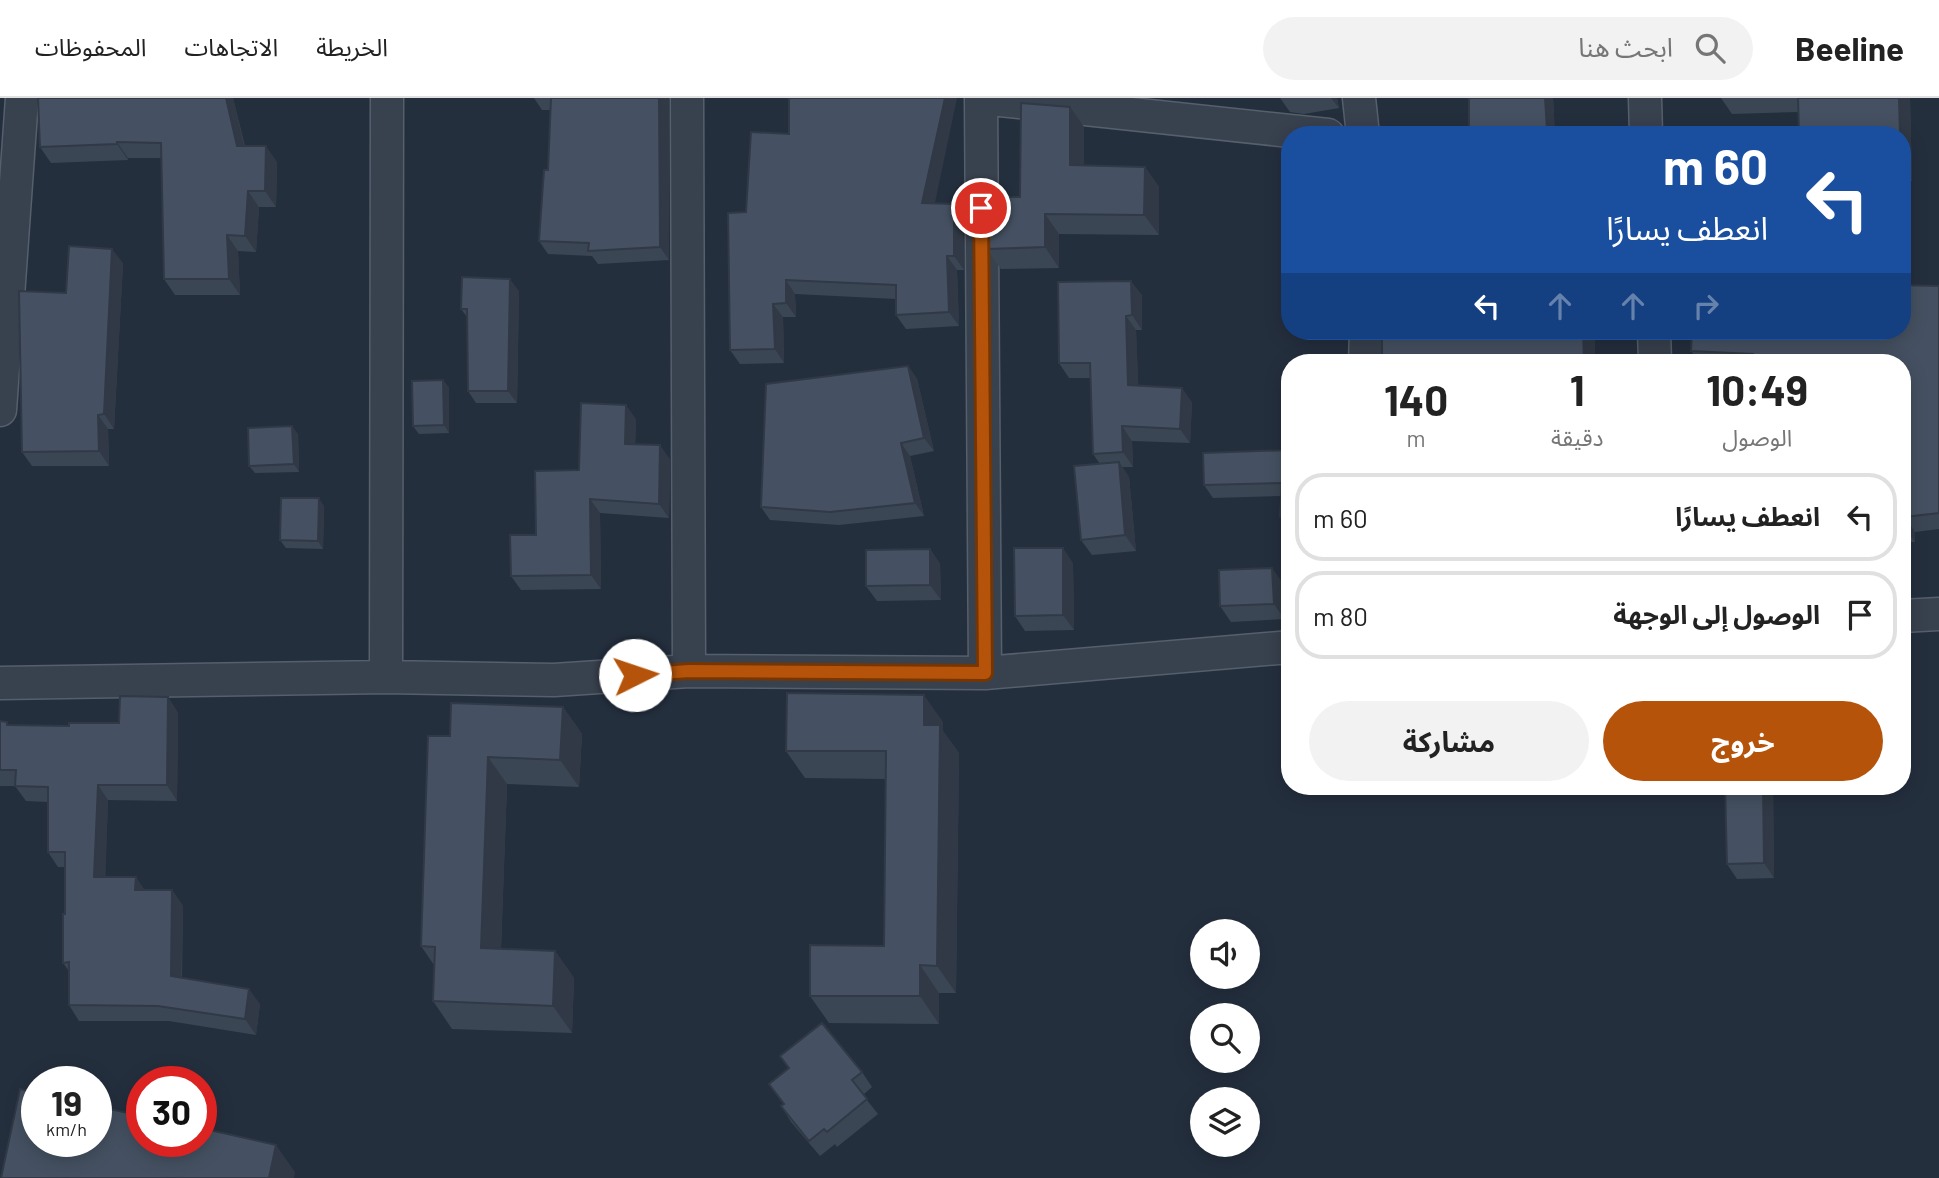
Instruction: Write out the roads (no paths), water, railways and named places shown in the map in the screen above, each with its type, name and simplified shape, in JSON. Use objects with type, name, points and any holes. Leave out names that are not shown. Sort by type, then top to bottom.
[{"type":"street","points":[[0,410],[22,98]]},
{"type":"street","points":[[386,677],[387,98]]},
{"type":"street","points":[[687,98],[689,671]]},
{"type":"street","points":[[985,673],[981,98],[1281,130]]},
{"type":"street","points":[[1359,98],[1362,126]]},
{"type":"street","points":[[1645,98],[1646,126]]},
{"type":"street","points":[[1911,616],[1939,614]]},
{"type":"street","points":[[0,683],[386,677],[554,680],[689,671],[985,673],[1281,648]]}]
